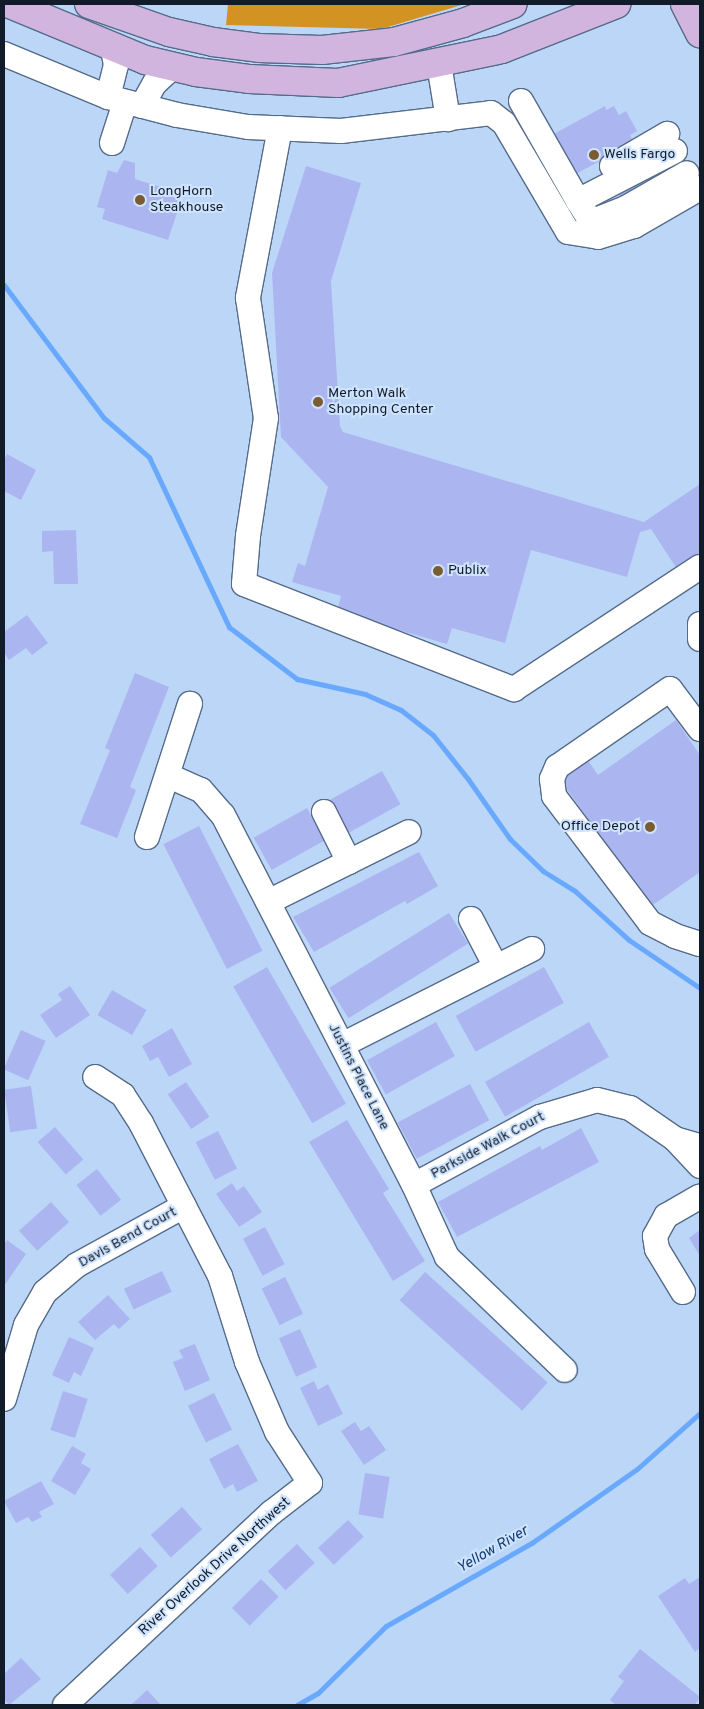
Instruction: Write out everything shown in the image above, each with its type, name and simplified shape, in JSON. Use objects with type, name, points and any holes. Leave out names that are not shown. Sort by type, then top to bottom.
[{"type":"main road","points":[[10,4],[113,50],[173,67],[248,79],[338,82],[439,64],[502,49],[616,4]]},
{"type":"main road","points":[[89,4],[169,32],[213,42],[259,48],[322,50],[394,42],[463,23],[513,4]]},
{"type":"main road","points":[[685,4],[700,33]]},
{"type":"street","points":[[112,143],[125,102],[113,50]]},
{"type":"street","points":[[4,54],[125,102],[248,127],[341,131],[491,113],[504,123],[568,232],[598,237],[634,226],[684,166]]},
{"type":"street","points":[[439,64],[448,119]]},
{"type":"street","points":[[125,102],[155,83],[173,67]]},
{"type":"street","points":[[521,100],[591,222],[626,208],[684,166]]},
{"type":"street","points":[[280,128],[248,298],[266,418],[248,536],[244,584],[514,688],[700,567]]},
{"type":"street","points":[[578,201],[684,166]]},
{"type":"street","points":[[700,624],[700,639]]},
{"type":"street","points":[[700,729],[670,689],[557,767],[552,780],[554,796],[650,923],[675,936],[700,944]]},
{"type":"street","points":[[147,837],[169,776],[190,704]]},
{"type":"street","name":"Justins Place Lane","points":[[169,776],[201,790],[223,814],[414,1185],[447,1257],[565,1370]]},
{"type":"street","points":[[324,812],[349,862]]},
{"type":"street","points":[[268,902],[409,832]]},
{"type":"street","points":[[471,920],[496,967]]},
{"type":"street","points":[[342,1046],[532,950]]},
{"type":"street","name":"River Overlook Drive Northwest","points":[[65,1705],[271,1513],[310,1483],[277,1432],[248,1362],[220,1276],[184,1206],[123,1095],[94,1078]]},
{"type":"street","name":"Parkside Walk Court","points":[[414,1185],[540,1116],[597,1100],[630,1108],[675,1140],[700,1146]]},
{"type":"street","points":[[675,1140],[700,1166]]},
{"type":"street","points":[[683,1292],[657,1249],[655,1236],[666,1216],[700,1196]]},
{"type":"street","name":"Davis Bend Court","points":[[4,1399],[26,1325],[45,1292],[77,1265],[184,1206]]},
{"type":"shaded area","points":[[228,4],[465,4],[381,29],[226,25]]},
{"type":"building","name":"Wells Fargo","points":[[605,106],[606,110],[614,106],[619,115],[626,111],[637,131],[630,135],[634,143],[623,152],[647,197],[626,208],[602,163],[598,162],[574,175],[552,135]]},
{"type":"building","name":"LongHorn Steakhouse","points":[[124,160],[135,163],[135,179],[183,194],[168,240],[102,219],[105,209],[97,207],[108,170],[117,173]]},
{"type":"building","points":[[306,166],[361,183],[331,281],[340,426],[343,432],[644,522],[700,484],[700,553],[677,569],[651,529],[640,532],[627,577],[531,550],[505,643],[452,628],[447,644],[337,612],[341,596],[292,582],[298,563],[305,566],[328,487],[281,437],[272,273]]},
{"type":"building","points":[[7,454],[36,470],[21,500],[4,491],[4,460]]},
{"type":"building","points":[[76,530],[78,584],[54,584],[53,551],[42,552],[42,531]]},
{"type":"building","points":[[27,615],[48,643],[32,655],[26,648],[9,660],[4,652],[4,632]]},
{"type":"building","points":[[135,673],[169,687],[130,787],[136,790],[117,838],[80,824],[110,750],[105,748]]},
{"type":"building","points":[[676,720],[700,755],[700,872],[650,907],[559,778],[587,759],[598,775]]},
{"type":"building","points":[[382,771],[400,804],[347,834],[329,801]]},
{"type":"building","points":[[307,808],[325,840],[272,870],[254,838]]},
{"type":"building","points":[[199,826],[263,951],[227,969],[163,844]]},
{"type":"building","points":[[419,852],[438,886],[407,904],[405,901],[314,952],[293,917]]},
{"type":"building","points":[[449,913],[468,944],[349,1018],[329,988]]},
{"type":"building","points":[[267,967],[346,1104],[312,1123],[233,986]]},
{"type":"building","points":[[544,967],[564,1003],[476,1052],[456,1016]]},
{"type":"building","points":[[70,986],[90,1015],[56,1038],[40,1015],[62,1000],[58,994]]},
{"type":"building","points":[[112,990],[147,1010],[132,1035],[98,1015]]},
{"type":"building","points":[[436,1022],[455,1056],[386,1094],[367,1060]]},
{"type":"building","points":[[589,1022],[609,1057],[505,1117],[485,1082]]},
{"type":"building","points":[[172,1028],[192,1064],[169,1077],[158,1057],[150,1061],[142,1046]]},
{"type":"building","points":[[21,1030],[46,1041],[28,1080],[4,1070]]},
{"type":"building","points":[[186,1082],[209,1117],[191,1129],[168,1094]]},
{"type":"building","points":[[470,1084],[489,1120],[417,1159],[398,1122]]},
{"type":"building","points":[[31,1086],[37,1129],[10,1132],[4,1090]]},
{"type":"building","points":[[347,1120],[389,1189],[383,1193],[425,1261],[393,1281],[309,1142]]},
{"type":"building","points":[[55,1127],[83,1159],[66,1175],[38,1142]]},
{"type":"building","points":[[581,1128],[599,1162],[457,1237],[438,1202],[540,1146],[542,1150]]},
{"type":"building","points":[[218,1131],[237,1168],[215,1180],[196,1142]]},
{"type":"building","points":[[97,1169],[121,1200],[101,1216],[77,1185]]},
{"type":"building","points":[[232,1183],[237,1191],[244,1186],[262,1212],[239,1227],[216,1194]]},
{"type":"building","points":[[51,1202],[69,1222],[37,1251],[19,1231]]},
{"type":"building","points":[[265,1227],[285,1264],[263,1276],[243,1239]]},
{"type":"building","points":[[700,1230],[700,1256],[689,1238]]},
{"type":"building","points":[[7,1240],[26,1254],[4,1286],[4,1245]]},
{"type":"building","points":[[162,1271],[172,1292],[134,1310],[124,1289]]},
{"type":"building","points":[[425,1272],[548,1382],[522,1411],[400,1300]]},
{"type":"building","points":[[285,1277],[303,1314],[280,1325],[262,1288]]},
{"type":"building","points":[[108,1295],[130,1319],[119,1329],[114,1324],[95,1340],[78,1322]]},
{"type":"building","points":[[300,1329],[317,1367],[296,1377],[279,1338]]},
{"type":"building","points":[[69,1337],[94,1348],[81,1376],[74,1372],[69,1383],[52,1375]]},
{"type":"building","points":[[195,1344],[210,1380],[185,1391],[173,1362],[183,1358],[179,1350]]},
{"type":"building","points":[[314,1381],[318,1390],[328,1384],[343,1414],[318,1426],[300,1388]]},
{"type":"building","points":[[63,1391],[88,1399],[75,1438],[50,1430]]},
{"type":"building","points":[[214,1393],[232,1430],[206,1443],[188,1406]]},
{"type":"building","points":[[355,1422],[361,1431],[369,1426],[386,1450],[364,1465],[341,1431]]},
{"type":"building","points":[[238,1444],[258,1481],[237,1492],[233,1484],[224,1489],[209,1459]]},
{"type":"building","points":[[72,1446],[86,1454],[81,1463],[91,1469],[75,1495],[51,1481]]},
{"type":"building","points":[[365,1473],[390,1477],[383,1518],[358,1514]]},
{"type":"building","points":[[41,1481],[54,1504],[39,1512],[42,1517],[32,1522],[28,1517],[16,1523],[4,1501]]},
{"type":"building","points":[[182,1507],[202,1529],[171,1557],[151,1535]]},
{"type":"building","points":[[348,1520],[364,1537],[334,1565],[318,1548]]},
{"type":"building","points":[[297,1544],[315,1563],[285,1590],[268,1571]]},
{"type":"building","points":[[140,1547],[158,1566],[128,1594],[110,1575]]},
{"type":"building","points":[[700,1577],[700,1648],[695,1652],[658,1596],[685,1578],[689,1584]]},
{"type":"building","points":[[261,1579],[279,1597],[250,1626],[232,1608]]},
{"type":"building","points":[[640,1649],[700,1697],[695,1705],[616,1705],[610,1700],[624,1681],[618,1677]]},
{"type":"building","points":[[21,1658],[41,1679],[9,1705],[4,1699],[4,1674]]},
{"type":"building","points":[[147,1690],[161,1705],[131,1705]]},
{"type":"waterway","points":[[4,285],[104,418],[149,457],[229,627],[297,679],[365,694],[401,710],[433,735],[468,779],[510,839],[543,871],[575,891],[629,940],[700,988]]},
{"type":"waterway","name":"Yellow River","points":[[297,1705],[318,1693],[386,1626],[533,1542],[637,1469],[700,1413]]},
{"type":"place","name":"Wells Fargo","points":[[594,155]]},
{"type":"place","name":"LongHorn Steakhouse","points":[[140,200]]},
{"type":"place","name":"Merton Walk Shopping Center","points":[[318,402]]},
{"type":"place","name":"Publix","points":[[438,571]]},
{"type":"place","name":"Office Depot","points":[[650,827]]}]
